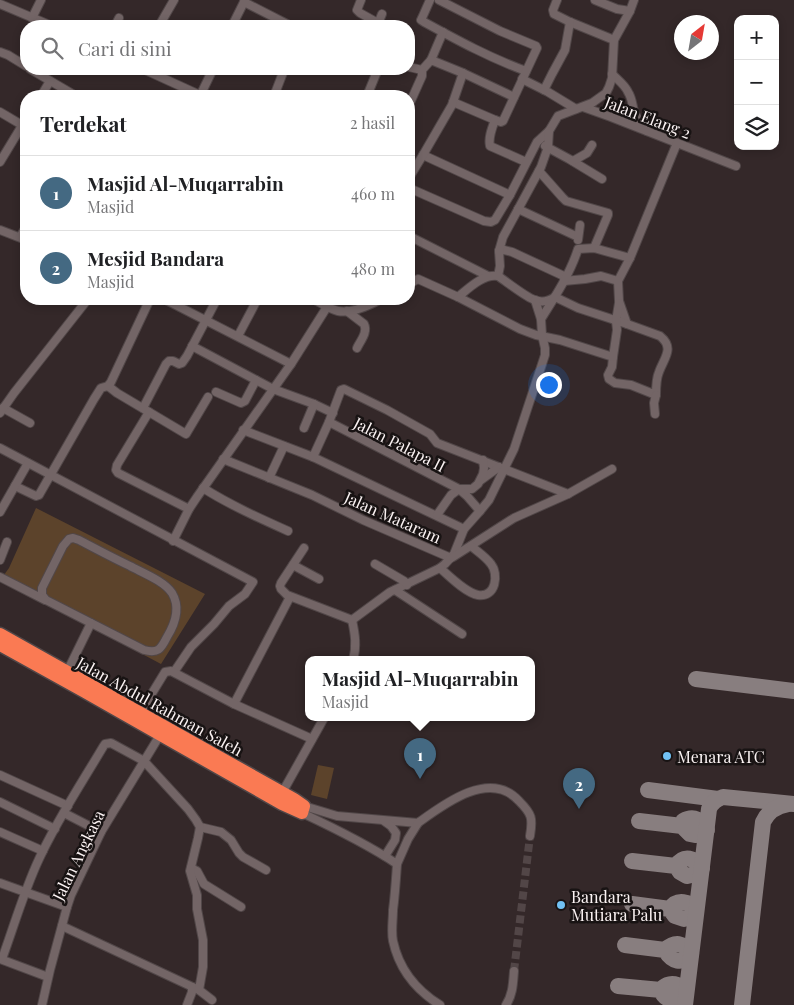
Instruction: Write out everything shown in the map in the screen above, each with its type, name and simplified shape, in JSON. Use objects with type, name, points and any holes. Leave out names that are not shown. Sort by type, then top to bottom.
[{"type":"highway","name":"Jalan Abdul Rahman Saleh","points":[[0,634],[7,645],[160,735],[282,793],[303,810]]},
{"type":"highway","name":"Jalan Abdul Rahman Saleh","points":[[7,645],[67,672],[140,713],[282,804],[303,810]]},
{"type":"street","points":[[32,18],[41,0]]},
{"type":"street","points":[[163,20],[174,0]]},
{"type":"street","points":[[362,0],[356,10],[371,20]]},
{"type":"street","name":"Jalan Elang 2","points":[[430,0],[422,20],[524,75],[563,101],[648,131],[736,166]]},
{"type":"street","points":[[439,0],[500,31],[536,46],[536,51],[503,121],[495,120],[453,102]]},
{"type":"street","points":[[557,0],[552,12],[559,18],[614,40]]},
{"type":"street","points":[[595,0],[617,9],[630,11]]},
{"type":"street","points":[[558,116],[592,103],[606,93],[612,74],[614,40],[634,0]]},
{"type":"street","points":[[235,20],[244,1],[280,20]]},
{"type":"street","points":[[0,4],[37,20]]},
{"type":"street","points":[[379,20],[382,14]]},
{"type":"street","points":[[544,90],[566,50],[570,22]]},
{"type":"street","points":[[415,92],[422,76],[422,70],[431,60],[443,32]]},
{"type":"street","points":[[0,52],[8,54],[20,62]]},
{"type":"street","points":[[431,60],[514,96]]},
{"type":"street","points":[[415,68],[422,70]]},
{"type":"street","points":[[415,168],[453,102],[463,73]]},
{"type":"street","points":[[612,74],[623,83],[633,102],[634,112],[642,126],[648,131]]},
{"type":"street","points":[[40,75],[66,90]]},
{"type":"street","points":[[156,75],[188,90]]},
{"type":"street","points":[[203,90],[210,75]]},
{"type":"street","points":[[276,90],[282,75]]},
{"type":"street","points":[[369,90],[376,75]]},
{"type":"street","points":[[45,90],[50,81]]},
{"type":"street","points":[[498,276],[500,266],[498,251],[503,237],[540,171],[548,147],[549,132],[558,116],[563,101]]},
{"type":"street","points":[[0,112],[20,120]]},
{"type":"street","points":[[495,120],[490,135],[490,146],[526,162]]},
{"type":"street","points":[[0,162],[20,129]]},
{"type":"street","points":[[415,191],[484,221],[496,220],[537,142],[549,132]]},
{"type":"street","points":[[537,142],[602,179]]},
{"type":"street","points":[[656,395],[633,386],[615,382],[609,379],[608,375],[612,367],[617,330],[618,281],[630,258],[677,143]]},
{"type":"street","points":[[573,161],[587,153],[592,145]]},
{"type":"street","points":[[423,155],[510,195]]},
{"type":"street","points":[[540,171],[566,201],[608,213],[594,248]]},
{"type":"street","points":[[518,209],[578,237]]},
{"type":"street","points":[[541,319],[565,279],[578,248],[580,225]]},
{"type":"street","points":[[0,230],[20,237]]},
{"type":"street","points":[[415,239],[488,276]]},
{"type":"street","points":[[578,248],[594,248],[630,258]]},
{"type":"street","points":[[498,251],[512,252],[550,269],[565,279],[585,280],[601,276],[618,281]]},
{"type":"street","points":[[458,297],[492,275],[498,276],[535,300],[550,300],[555,297]]},
{"type":"street","points":[[415,278],[458,297],[520,329],[613,357]]},
{"type":"street","points":[[555,297],[578,308],[660,336],[664,340],[667,344],[668,352],[659,372],[654,403],[655,414]]},
{"type":"street","points":[[451,558],[464,529],[489,500],[502,468],[514,449],[542,364],[545,352],[541,319],[535,300]]},
{"type":"street","points":[[619,301],[627,324]]},
{"type":"street","points":[[30,423],[2,411],[83,305]]},
{"type":"street","points":[[15,486],[38,496],[101,388],[108,386],[117,372],[147,305]]},
{"type":"street","points":[[176,305],[291,364]]},
{"type":"street","points":[[189,509],[118,473],[116,470],[146,410],[166,364],[169,361],[182,363],[214,305]]},
{"type":"street","points":[[238,336],[254,305]]},
{"type":"street","points":[[173,541],[189,509],[291,364],[327,306],[339,311],[347,311],[367,305]]},
{"type":"street","points":[[347,311],[365,326],[365,332],[357,348]]},
{"type":"street","points":[[192,346],[273,389],[333,413]]},
{"type":"street","points":[[216,392],[241,403],[245,401],[256,380]]},
{"type":"street","points":[[108,386],[186,434],[208,397]]},
{"type":"street","points":[[313,457],[341,390],[344,389],[430,434],[437,443],[568,494]]},
{"type":"street","points":[[304,428],[314,404]]},
{"type":"street","name":"Jalan Palapa II","points":[[329,422],[459,489],[480,511]]},
{"type":"street","points":[[243,430],[313,457],[464,529]]},
{"type":"street","points":[[269,478],[284,446]]},
{"type":"street","points":[[0,448],[253,582],[245,594],[230,606],[192,647],[174,672]]},
{"type":"street","name":"Jalan Mataram","points":[[223,459],[312,495],[363,520],[451,558],[440,568],[390,592],[352,620]]},
{"type":"street","points":[[481,480],[484,468],[483,460]]},
{"type":"street","points":[[0,512],[28,463]]},
{"type":"street","points":[[437,515],[451,496],[459,489],[472,489],[481,480],[502,468]]},
{"type":"street","points":[[451,558],[514,518],[568,494],[612,469]]},
{"type":"street","points":[[203,488],[246,513],[288,531]]},
{"type":"street","points":[[0,577],[144,650],[152,652],[158,651],[162,645],[173,627],[176,614],[176,603],[168,588],[73,538],[69,539],[63,546],[42,588],[42,595],[46,600]]},
{"type":"street","points":[[0,560],[8,542]]},
{"type":"street","points":[[440,568],[476,595],[488,594],[494,586],[494,569],[490,562],[471,546]]},
{"type":"street","points":[[304,548],[280,586],[290,597],[352,620],[356,640],[354,656]]},
{"type":"street","points":[[293,564],[319,579]]},
{"type":"street","points":[[374,564],[407,584]]},
{"type":"street","points":[[395,590],[462,634]]},
{"type":"street","points":[[234,704],[290,597]]},
{"type":"street","points":[[67,672],[91,623]]},
{"type":"street","points":[[140,713],[165,672],[168,671],[174,672],[234,704],[312,739]]},
{"type":"street","points":[[282,793],[322,721]]},
{"type":"street","name":"Jalan Angkasa","points":[[160,735],[144,761],[101,832],[71,895],[48,977],[1,959],[43,851],[105,744],[114,744],[144,761],[188,809],[200,827]]},
{"type":"street","points":[[0,775],[66,809],[101,832]]},
{"type":"street","points":[[440,1005],[413,984],[404,971],[393,940],[397,864],[408,839],[418,823],[440,807],[474,790],[492,788],[512,794],[530,813],[532,825],[530,836]]},
{"type":"street","points":[[0,802],[55,830]]},
{"type":"street","name":"Jalan Abdul Rahman Saleh","points":[[303,810],[337,816],[418,823]]},
{"type":"street","name":"Jalan Abdul Rahman Saleh","points":[[303,810],[397,864]]},
{"type":"street","points":[[383,820],[396,833],[395,840],[385,856]]},
{"type":"street","points":[[241,907],[200,885],[191,877],[190,871],[200,827],[221,832],[231,840],[243,857],[266,870]]},
{"type":"street","points":[[0,832],[43,851]]},
{"type":"street","points":[[0,883],[67,907]]},
{"type":"street","points":[[187,1005],[203,967],[203,940],[197,909],[200,885]]},
{"type":"street","points":[[62,926],[195,989],[212,1000]]},
{"type":"street","points":[[506,1005],[511,996],[514,971]]},
{"type":"street","points":[[42,1005],[48,977]]},
{"type":"shaded area","points":[[36,508],[205,594],[161,664],[1,579],[9,568]]},
{"type":"shaded area","points":[[318,765],[334,768],[327,799],[311,795]]},
{"type":"taxiway","points":[[696,679],[794,691]]},
{"type":"taxiway","points":[[648,790],[718,799]]},
{"type":"taxiway","points":[[685,1005],[710,807],[715,801],[723,797],[794,804]]},
{"type":"taxiway","points":[[742,1005],[763,822],[773,810],[788,804]]},
{"type":"taxiway","points":[[639,821],[682,826],[690,834],[695,835],[707,830],[700,821],[691,818],[683,821],[682,826]]},
{"type":"taxiway","points":[[632,861],[676,866],[682,860],[689,859],[696,862],[702,868],[695,874],[687,876],[680,872],[676,866]]},
{"type":"taxiway","points":[[632,904],[670,909],[676,903],[683,902],[690,905],[696,911],[693,916],[684,919],[675,916],[670,909]]},
{"type":"taxiway","points":[[625,945],[665,950],[672,945],[679,944],[685,947],[691,954],[684,960],[677,961],[665,950]]},
{"type":"taxiway","points":[[618,986],[661,990],[665,997],[672,1000],[683,997],[686,994],[681,987],[675,984],[667,985],[661,990]]},
{"type":"tunnel","points":[[514,971],[530,836]]},
{"type":"place","name":"Menara ATC","points":[[667,756]]},
{"type":"place","name":"Masjid Al-Muqarrabin","points":[[420,779]]},
{"type":"place","name":"Mesjid Bandara","points":[[579,809]]},
{"type":"place","name":"Bandara Mutiara Palu","points":[[561,905]]}]
